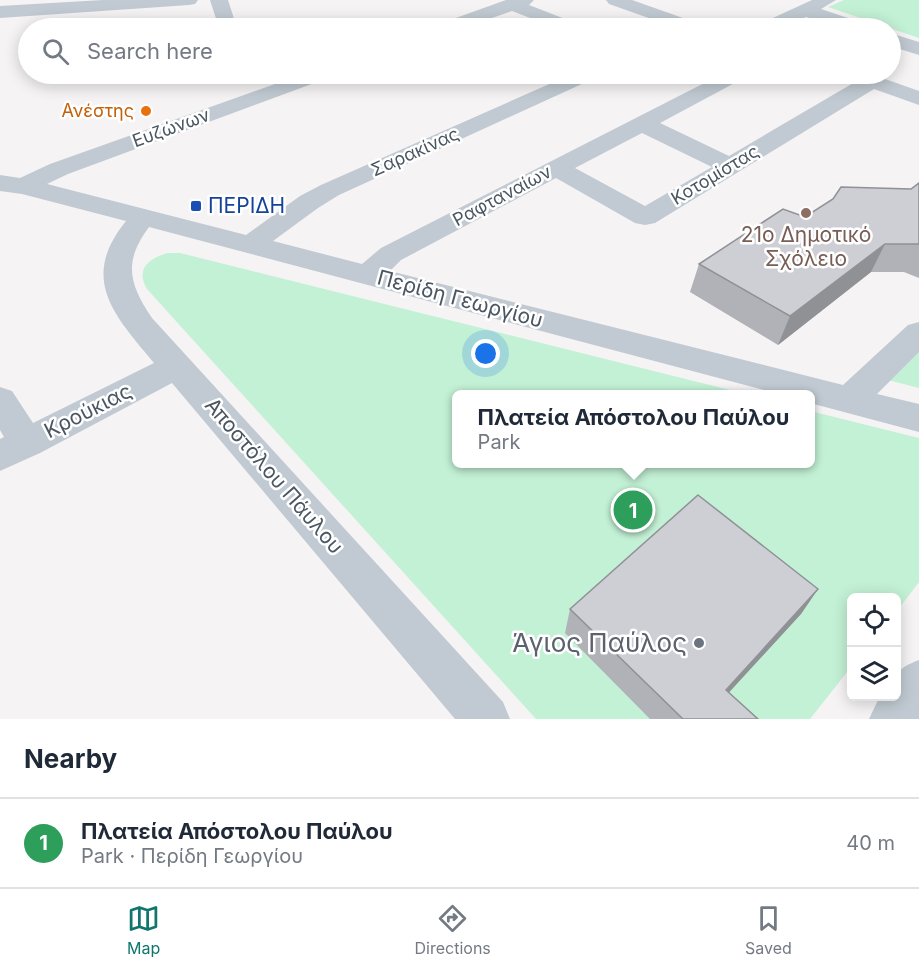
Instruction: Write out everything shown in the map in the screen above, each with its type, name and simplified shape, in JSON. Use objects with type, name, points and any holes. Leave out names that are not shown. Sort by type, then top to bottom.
[{"type":"street","points":[[0,12],[189,0]]},
{"type":"street","points":[[219,0],[225,18]]},
{"type":"street","points":[[615,0],[665,18]]},
{"type":"street","points":[[788,18],[827,0]]},
{"type":"street","points":[[474,18],[519,2],[551,18]]},
{"type":"street","points":[[805,10],[829,18]]},
{"type":"street","points":[[901,43],[919,49]]},
{"type":"street","name":"Ευζώνων","points":[[11,184],[59,169],[252,88],[272,84]]},
{"type":"street","name":"Σαρακίνας","points":[[250,245],[309,202],[330,190],[566,84]]},
{"type":"street","name":"Ραφταναίων","points":[[367,275],[391,254],[717,84]]},
{"type":"street","name":"Κοτομίστας","points":[[555,168],[645,217],[730,166],[852,84]]},
{"type":"street","points":[[880,84],[919,99]]},
{"type":"street","points":[[641,123],[730,166]]},
{"type":"street","name":"Περίδη Γεωργίου","points":[[11,184],[810,390]]},
{"type":"street","name":"Αποστόλου Πάυλου","points":[[143,217],[121,245],[116,273],[122,296],[141,326],[486,719]]},
{"type":"street","points":[[849,400],[919,333]]},
{"type":"street","name":"Κρούκιας","points":[[13,450],[177,366]]},
{"type":"street","name":"Περίδη Γεωργίου","points":[[815,391],[919,417]]},
{"type":"street","points":[[0,400],[13,450]]},
{"type":"street","points":[[893,719],[919,683]]},
{"type":"green space","points":[[844,0],[919,0],[919,38],[901,32],[901,18],[860,18],[828,7]]},
{"type":"green space","points":[[168,253],[180,253],[730,390],[452,390],[452,468],[815,468],[815,412],[919,438],[919,582],[901,606],[901,593],[847,593],[847,672],[810,719],[536,719],[147,289],[143,270],[150,261]]},
{"type":"green space","points":[[919,349],[919,388],[888,380]]},
{"type":"building","points":[[919,183],[919,244],[885,244],[790,316],[699,264],[783,209],[805,217],[833,199],[841,187],[911,189]]},
{"type":"building","points":[[698,495],[818,589],[726,690],[758,719],[683,719],[570,609]]},
{"type":"place","name":"Ανέστης","points":[[146,111]]},
{"type":"place","name":"ΠΕΡΙΔΗ","points":[[196,206]]},
{"type":"place","name":"21ο Δημοτικό Σχόλειο","points":[[806,213]]},
{"type":"place","name":"Πλατεία Απόστολου Παύλου","points":[[633,510]]},
{"type":"place","name":"Άγιος Παύλος","points":[[699,643]]}]
